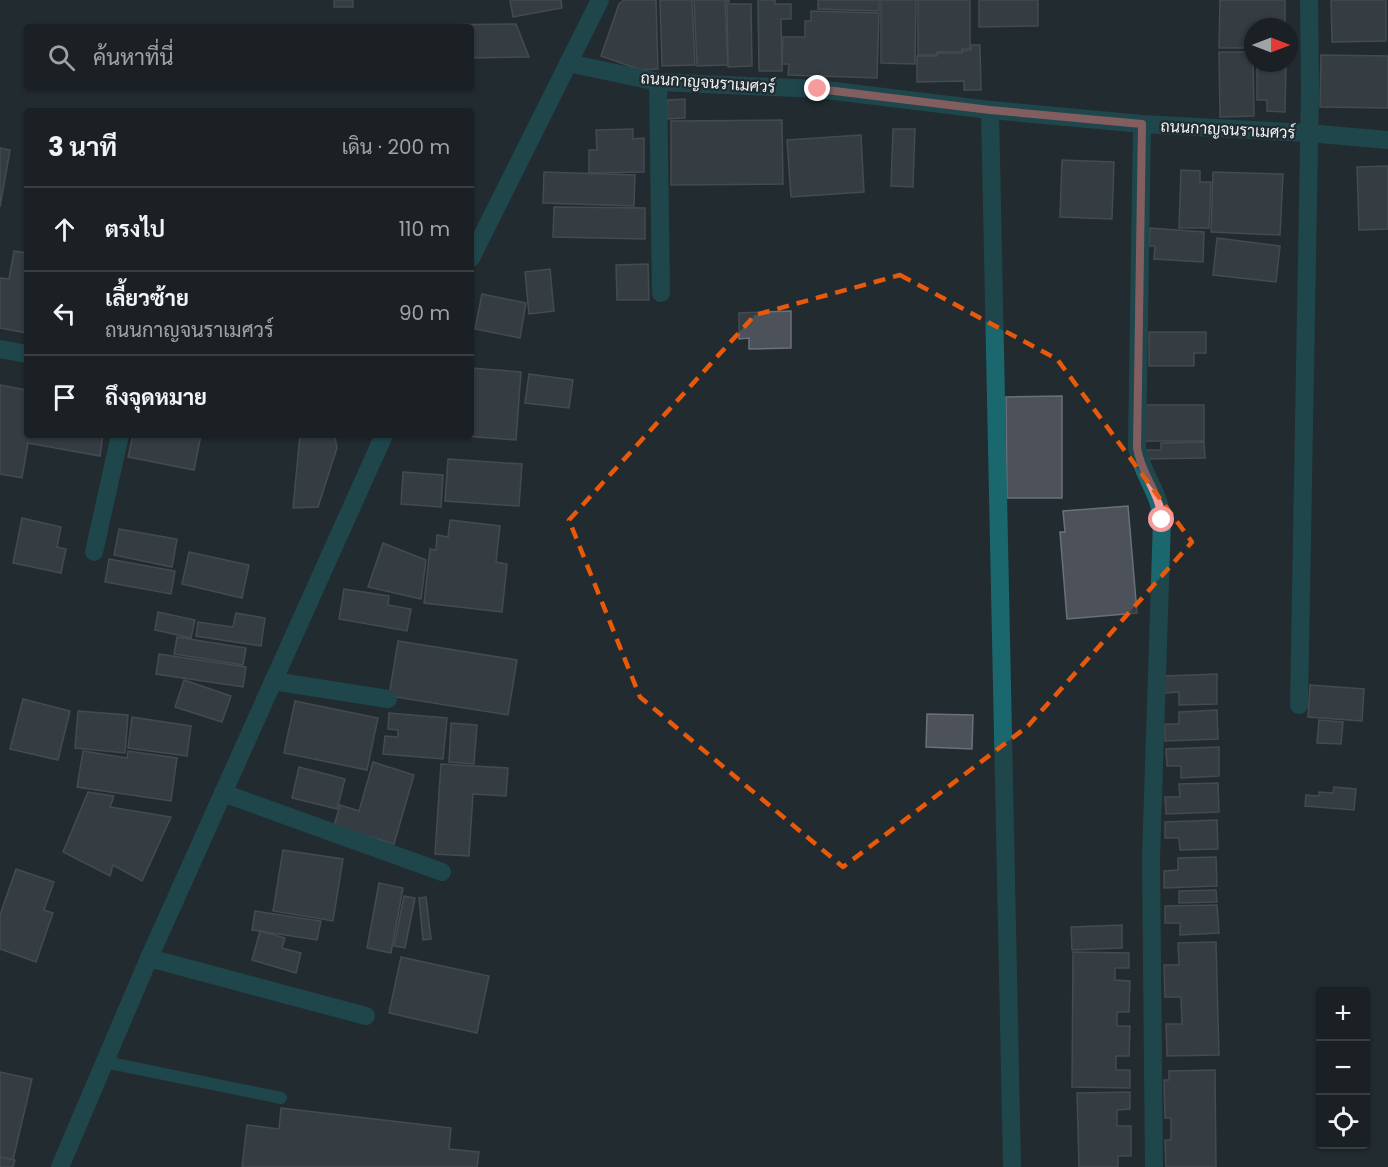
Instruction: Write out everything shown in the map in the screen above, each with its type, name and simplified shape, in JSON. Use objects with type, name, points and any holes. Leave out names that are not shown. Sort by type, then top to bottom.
[{"type":"street","points":[[474,252],[600,0]]},
{"type":"street","points":[[1299,705],[1309,0]]},
{"type":"street","name":"ถนนกาญจนราเมศวร์","points":[[567,63],[658,82],[818,89],[990,110],[1142,124],[1388,140]]},
{"type":"street","points":[[658,82],[661,293]]},
{"type":"street","points":[[990,110],[1012,1167]]},
{"type":"street","points":[[1142,124],[1137,448],[1142,468],[1160,504],[1162,520],[1151,858],[1154,1167]]},
{"type":"street","points":[[0,349],[24,353]]},
{"type":"street","points":[[94,552],[119,438]]},
{"type":"street","points":[[60,1167],[149,958],[383,438]]},
{"type":"street","points":[[273,681],[388,699]]},
{"type":"street","points":[[223,793],[442,872]]},
{"type":"street","points":[[149,958],[366,1016]]},
{"type":"lane","points":[[105,1062],[281,1098]]},
{"type":"highlighted area","points":[[900,275],[1057,359],[1192,542],[1028,726],[843,867],[640,697],[569,520],[755,315]]},
{"type":"building","points":[[334,0],[353,0],[353,7],[334,7]]},
{"type":"building","points":[[510,0],[561,0],[562,8],[513,17]]},
{"type":"building","points":[[624,0],[656,0],[658,69],[641,70],[601,56],[619,4]]},
{"type":"building","points":[[660,0],[692,0],[695,65],[662,66]]},
{"type":"building","points":[[694,0],[729,0],[725,2],[728,65],[697,66]]},
{"type":"building","points":[[758,0],[775,0],[775,4],[791,4],[791,19],[781,19],[782,71],[759,71]]},
{"type":"building","points":[[818,0],[879,0],[879,11],[818,9]]},
{"type":"building","points":[[881,0],[916,0],[915,64],[881,63]]},
{"type":"building","points":[[918,0],[970,0],[970,49],[962,49],[962,52],[937,52],[937,55],[918,55]]},
{"type":"building","points":[[979,0],[1038,0],[1038,26],[979,27]]},
{"type":"building","points":[[1220,0],[1285,0],[1285,18],[1244,18],[1244,48],[1219,48]]},
{"type":"building","points":[[1331,0],[1386,0],[1386,41],[1332,42]]},
{"type":"building","points":[[727,4],[751,4],[752,66],[728,67]]},
{"type":"building","points":[[811,11],[879,13],[877,78],[788,75],[789,64],[782,64],[783,37],[805,37],[805,21],[811,21]]},
{"type":"building","points":[[516,24],[529,57],[474,58],[474,25]]},
{"type":"building","points":[[971,45],[980,45],[981,90],[964,90],[964,81],[917,82],[917,56],[962,53],[962,51],[971,50]]},
{"type":"building","points":[[1219,52],[1244,52],[1244,72],[1253,72],[1254,116],[1220,117]]},
{"type":"building","points":[[1321,55],[1388,56],[1388,108],[1320,107]]},
{"type":"building","points":[[1257,72],[1286,72],[1285,112],[1267,111],[1267,100],[1257,100]]},
{"type":"building","points":[[685,99],[685,118],[667,119],[667,100]]},
{"type":"building","points":[[782,120],[783,184],[671,185],[671,121]]},
{"type":"building","points":[[633,129],[633,139],[644,138],[644,172],[589,173],[589,150],[597,150],[596,130]]},
{"type":"building","points":[[893,129],[915,129],[913,187],[891,186]]},
{"type":"building","points":[[861,135],[864,192],[791,197],[787,140]]},
{"type":"building","points":[[0,148],[10,150],[0,207]]},
{"type":"building","points":[[1062,160],[1114,162],[1112,219],[1060,217]]},
{"type":"building","points":[[1388,166],[1388,229],[1359,230],[1357,167]]},
{"type":"building","points":[[1181,170],[1200,171],[1200,182],[1211,182],[1209,228],[1179,228]]},
{"type":"building","points":[[544,172],[635,175],[634,206],[543,203]]},
{"type":"building","points":[[1213,172],[1283,174],[1280,235],[1211,232]]},
{"type":"building","points":[[554,207],[645,208],[645,239],[553,237]]},
{"type":"building","points":[[1150,228],[1204,232],[1203,262],[1154,259],[1155,246],[1149,246]]},
{"type":"building","points":[[1217,238],[1280,246],[1276,282],[1213,275]]},
{"type":"building","points":[[14,251],[24,253],[24,332],[0,328],[0,278],[9,279]]},
{"type":"building","points":[[648,264],[649,300],[617,300],[616,265]]},
{"type":"building","points":[[550,269],[554,311],[529,314],[525,272]]},
{"type":"building","points":[[482,294],[526,303],[520,338],[475,329]]},
{"type":"building","points":[[791,311],[791,348],[749,349],[749,338],[739,339],[739,313]]},
{"type":"building","points":[[1149,332],[1206,332],[1206,353],[1194,353],[1194,366],[1149,366]]},
{"type":"building","points":[[474,368],[521,372],[516,440],[474,437]]},
{"type":"building","points":[[529,374],[573,380],[569,408],[525,403]]},
{"type":"building","points":[[0,385],[24,389],[24,438],[103,438],[100,456],[28,443],[22,478],[0,474]]},
{"type":"building","points":[[1062,396],[1062,498],[1007,498],[1006,397]]},
{"type":"building","points":[[1145,405],[1204,405],[1204,441],[1145,441]]},
{"type":"building","points":[[132,438],[200,438],[194,470],[128,457]]},
{"type":"building","points":[[300,438],[335,438],[337,448],[318,507],[293,508]]},
{"type":"building","points":[[1204,442],[1205,458],[1146,459],[1146,450],[1161,450],[1161,443]]},
{"type":"building","points":[[448,459],[522,464],[519,506],[445,501]]},
{"type":"building","points":[[403,472],[443,475],[441,507],[401,504]]},
{"type":"building","points":[[1128,506],[1137,613],[1067,619],[1060,532],[1065,532],[1063,511]]},
{"type":"building","points":[[22,518],[61,527],[57,547],[66,549],[61,573],[13,563]]},
{"type":"building","points":[[450,520],[500,526],[496,562],[507,564],[502,612],[424,603],[430,549],[436,550],[437,535],[448,537]]},
{"type":"building","points":[[119,529],[177,539],[172,567],[114,555]]},
{"type":"building","points":[[383,543],[426,560],[421,599],[368,587]]},
{"type":"building","points":[[189,552],[249,565],[242,598],[182,584]]},
{"type":"building","points":[[109,559],[175,571],[171,594],[105,582]]},
{"type":"building","points":[[344,589],[389,596],[388,605],[411,609],[407,631],[339,619]]},
{"type":"building","points":[[158,612],[195,620],[191,638],[155,630]]},
{"type":"building","points":[[236,613],[265,618],[261,646],[196,636],[198,622],[233,627]]},
{"type":"building","points":[[177,637],[246,648],[243,665],[174,654]]},
{"type":"building","points":[[398,641],[517,660],[508,715],[389,696]]},
{"type":"building","points":[[159,654],[246,667],[243,687],[156,674]]},
{"type":"building","points":[[1217,674],[1217,704],[1179,705],[1179,692],[1165,693],[1164,676]]},
{"type":"building","points":[[184,680],[231,696],[222,722],[175,707]]},
{"type":"building","points":[[1310,685],[1364,689],[1362,721],[1308,717]]},
{"type":"building","points":[[23,699],[70,711],[58,760],[10,749]]},
{"type":"building","points":[[295,701],[378,718],[367,770],[284,753]]},
{"type":"building","points":[[1217,710],[1218,739],[1165,741],[1165,724],[1179,724],[1179,712]]},
{"type":"building","points":[[78,711],[128,715],[125,753],[75,748]]},
{"type":"building","points":[[389,713],[447,718],[443,759],[383,754],[385,736],[398,737],[398,730],[388,729]]},
{"type":"building","points":[[927,714],[973,715],[972,749],[926,747]]},
{"type":"building","points":[[132,717],[191,726],[187,756],[128,748]]},
{"type":"building","points":[[1319,720],[1343,722],[1341,744],[1317,743]]},
{"type":"building","points":[[451,723],[477,725],[474,764],[449,762]]},
{"type":"building","points":[[1219,747],[1219,776],[1181,778],[1181,766],[1167,766],[1166,749]]},
{"type":"building","points":[[83,751],[127,758],[128,751],[177,758],[171,801],[77,787]]},
{"type":"building","points":[[373,762],[414,775],[394,844],[334,826],[340,805],[359,811]]},
{"type":"building","points":[[441,764],[508,768],[506,796],[473,794],[469,856],[435,854]]},
{"type":"building","points":[[299,767],[345,779],[337,809],[292,798]]},
{"type":"building","points":[[1218,783],[1219,812],[1166,814],[1165,797],[1180,797],[1179,784]]},
{"type":"building","points":[[1334,787],[1356,789],[1354,810],[1305,806],[1306,795],[1319,796],[1319,792],[1333,793]]},
{"type":"building","points":[[88,792],[114,796],[110,807],[171,817],[142,881],[113,865],[110,876],[63,852]]},
{"type":"building","points":[[1217,820],[1218,849],[1180,850],[1179,838],[1165,838],[1165,822]]},
{"type":"building","points":[[283,850],[343,859],[333,921],[273,911]]},
{"type":"building","points":[[1216,857],[1217,886],[1164,888],[1164,871],[1178,870],[1178,858]]},
{"type":"building","points":[[16,869],[54,882],[44,910],[53,913],[36,962],[0,949],[0,915]]},
{"type":"building","points":[[379,883],[403,888],[391,953],[367,948]]},
{"type":"building","points":[[1216,890],[1217,902],[1179,903],[1179,891]]},
{"type":"building","points":[[404,896],[415,898],[405,948],[394,946]]},
{"type":"building","points":[[426,897],[431,939],[423,940],[419,898]]},
{"type":"building","points":[[1217,905],[1219,933],[1180,935],[1180,923],[1165,923],[1165,906]]},
{"type":"building","points":[[255,911],[321,921],[317,940],[252,930]]},
{"type":"building","points":[[1122,925],[1122,948],[1072,950],[1071,927]]},
{"type":"building","points":[[260,931],[285,938],[282,948],[301,953],[296,973],[252,960]]},
{"type":"building","points":[[1216,942],[1219,1055],[1167,1056],[1166,1024],[1182,1024],[1181,997],[1165,997],[1164,965],[1179,965],[1178,943]]},
{"type":"building","points":[[1073,952],[1129,953],[1129,968],[1115,968],[1115,980],[1130,981],[1129,1012],[1117,1012],[1117,1026],[1130,1026],[1129,1056],[1116,1056],[1116,1070],[1130,1070],[1130,1088],[1072,1087]]},
{"type":"building","points":[[401,957],[489,976],[477,1033],[389,1013]]},
{"type":"building","points":[[1215,1070],[1216,1167],[1166,1167],[1165,1140],[1171,1140],[1171,1118],[1165,1118],[1164,1080],[1169,1080],[1169,1071]]},
{"type":"building","points":[[0,1072],[32,1079],[13,1160],[0,1157]]},
{"type":"building","points":[[1130,1092],[1130,1109],[1117,1110],[1117,1126],[1131,1126],[1131,1156],[1118,1156],[1118,1167],[1079,1167],[1077,1093]]},
{"type":"building","points":[[281,1108],[451,1128],[449,1149],[479,1152],[477,1167],[242,1167],[247,1125],[279,1129]]},
{"type":"building","points":[[0,1157],[15,1160],[13,1167],[0,1167]]},
{"type":"route","points":[[818,89],[990,110],[1142,124],[1137,448],[1142,468],[1160,504],[1162,520]]}]
